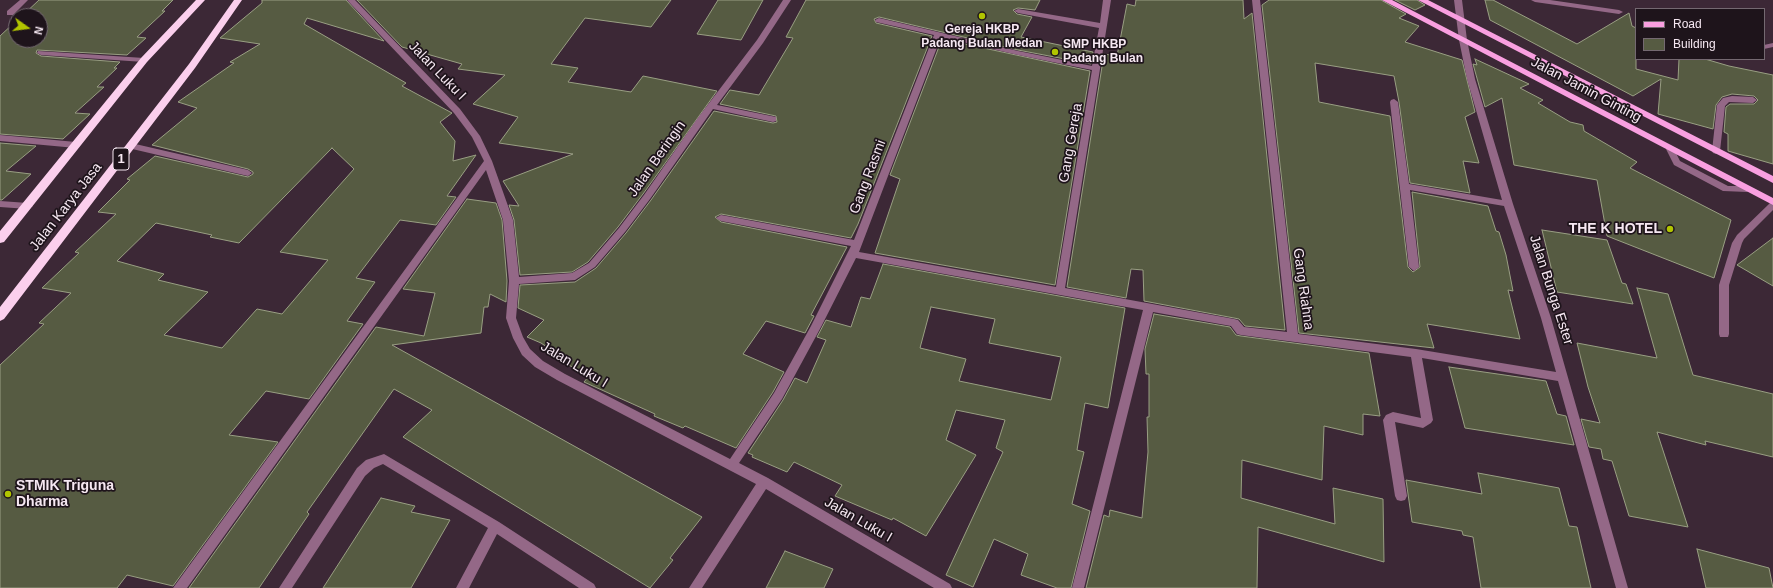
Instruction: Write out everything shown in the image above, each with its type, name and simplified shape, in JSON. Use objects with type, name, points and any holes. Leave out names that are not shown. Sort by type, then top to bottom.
[{"type":"highway","points":[[0,239],[144,60],[201,0]]},
{"type":"highway","name":"Jalan Karya Jasa","points":[[0,316],[192,66],[238,0]]},
{"type":"main road","name":"Jalan Jamin Ginting","points":[[1386,0],[1670,149]]},
{"type":"main road","name":"Jalan Jamin Ginting","points":[[1422,0],[1773,180]]},
{"type":"main road","points":[[1747,189],[1773,204]]},
{"type":"street","points":[[15,8],[24,0]]},
{"type":"street","name":"Jalan Luku I","points":[[351,0],[457,112],[476,136],[488,161],[508,220],[514,281],[511,318],[518,338],[526,352],[539,364],[561,377],[764,482],[946,588]]},
{"type":"street","name":"Jalan Beringin","points":[[514,281],[575,276],[592,265],[622,230],[643,202],[711,106],[760,41],[787,0]]},
{"type":"street","name":"Gang Gereja","points":[[1060,291],[1107,0]]},
{"type":"street","name":"Gang Riahna","points":[[1256,0],[1293,337],[1416,353],[1563,377]]},
{"type":"street","name":"Jalan Bunga Ester","points":[[1458,0],[1462,20],[1463,40],[1472,79],[1508,204],[1546,318],[1622,588]]},
{"type":"street","points":[[1535,0],[1619,12]]},
{"type":"street","points":[[1018,11],[1103,26]]},
{"type":"street","points":[[879,20],[1097,69]]},
{"type":"street","name":"Gang Rasmi","points":[[731,466],[778,396],[816,327],[853,254],[938,34]]},
{"type":"street","points":[[41,53],[144,60]]},
{"type":"street","points":[[1716,151],[1721,105],[1726,100],[1732,99],[1753,100]]},
{"type":"street","points":[[1394,102],[1414,267]]},
{"type":"street","points":[[711,106],[773,119]]},
{"type":"street","points":[[0,138],[76,145]]},
{"type":"street","points":[[131,146],[248,173]]},
{"type":"street","points":[[1670,149],[1677,163],[1726,188],[1747,189]]},
{"type":"street","points":[[179,588],[488,161]]},
{"type":"street","points":[[1405,186],[1508,204]]},
{"type":"street","points":[[0,204],[28,206]]},
{"type":"street","points":[[1724,334],[1724,285],[1737,243],[1740,237],[1773,204]]},
{"type":"street","points":[[722,218],[857,244]]},
{"type":"street","points":[[853,254],[1234,323],[1240,331],[1293,337]]},
{"type":"street","points":[[1078,588],[1149,307]]},
{"type":"street","points":[[1401,496],[1389,420],[1393,417],[1423,423],[1427,420],[1416,353]]},
{"type":"street","points":[[285,588],[361,472],[376,461],[387,460],[495,526],[590,588]]},
{"type":"street","points":[[695,588],[764,482]]},
{"type":"street","points":[[462,588],[495,526]]},
{"type":"building","points":[[39,0],[173,0],[162,11],[165,11],[137,37],[146,38],[127,55],[37,50],[36,53],[41,56],[120,62],[114,68],[117,68],[97,87],[104,87],[75,113],[90,114],[63,139],[0,134],[0,36],[8,28],[8,48],[48,48],[48,8],[30,8]]},
{"type":"building","points":[[262,0],[346,0],[384,41],[307,18],[304,24],[406,83],[402,86],[452,113],[440,122],[455,141],[453,161],[476,155],[447,196],[456,197],[436,225],[400,220],[356,278],[375,282],[347,321],[363,324],[309,399],[266,391],[229,435],[278,442],[173,586],[127,575],[117,588],[0,588],[0,365],[44,324],[39,323],[71,293],[42,288],[79,253],[75,252],[116,214],[98,212],[130,180],[127,179],[155,156],[248,177],[253,174],[253,172],[248,169],[152,145],[197,108],[178,102],[234,63],[230,62],[260,44],[220,38],[262,3]],"holes":[[[332,148],[354,169],[280,252],[328,260],[282,314],[257,309],[222,348],[164,335],[208,292],[158,280],[164,274],[117,261],[156,223],[212,235],[210,237],[239,243]]]},
{"type":"building","points":[[357,0],[671,0],[651,27],[585,18],[551,64],[578,68],[568,82],[631,92],[643,76],[717,91],[643,194],[618,227],[588,262],[572,272],[520,275],[514,220],[509,205],[519,206],[503,181],[573,154],[499,143],[518,117],[473,104],[505,75],[458,69],[462,64],[402,47]]},
{"type":"building","points":[[718,0],[763,0],[741,40],[697,34]]},
{"type":"building","points":[[806,0],[1040,0],[1035,10],[1018,8],[1013,10],[1017,14],[1032,17],[1021,37],[1093,52],[1091,64],[1018,50],[879,17],[874,19],[876,23],[932,36],[858,224],[851,238],[721,214],[715,217],[721,222],[847,247],[811,315],[814,316],[805,333],[766,321],[743,354],[784,372],[773,392],[736,448],[685,426],[683,428],[654,416],[655,414],[584,382],[589,376],[563,362],[566,360],[541,343],[527,337],[544,320],[518,308],[520,285],[575,282],[596,268],[626,233],[651,200],[714,111],[773,123],[777,122],[776,116],[720,104],[730,90],[759,95],[793,38],[786,37]]},
{"type":"building","points":[[1136,0],[1243,0],[1244,19],[1252,13],[1285,330],[1245,326],[1239,319],[1144,301],[1143,270],[1131,269],[1126,298],[1067,287],[1104,54],[1117,56],[1127,4],[1135,6]]},
{"type":"building","points":[[1269,0],[1381,0],[1406,14],[1399,18],[1419,26],[1405,42],[1462,60],[1475,112],[1465,117],[1479,163],[1463,161],[1470,193],[1410,183],[1394,76],[1315,63],[1319,102],[1390,116],[1408,267],[1413,272],[1420,267],[1412,192],[1488,206],[1496,231],[1499,232],[1506,255],[1513,291],[1508,290],[1520,339],[1427,324],[1434,348],[1299,333],[1262,5]]},
{"type":"building","points":[[1395,0],[1417,0],[1425,5],[1415,10]]},
{"type":"building","points":[[1485,0],[1493,0],[1577,44],[1629,13],[1632,26],[1635,28],[1636,69],[1678,80],[1679,60],[1708,60],[1773,75],[1773,164],[1728,151],[1728,134],[1724,132],[1726,107],[1730,104],[1754,104],[1758,100],[1754,96],[1732,94],[1722,97],[1716,105],[1713,129],[1658,114],[1661,79],[1633,96],[1490,20]]},
{"type":"building","points":[[942,39],[1090,71],[1055,285],[875,253],[900,179],[890,175]]},
{"type":"building","points":[[1475,59],[1529,84],[1520,88],[1543,100],[1538,103],[1570,122],[1583,125],[1584,131],[1637,162],[1630,168],[1731,220],[1714,278],[1607,236],[1597,180],[1514,165],[1502,98],[1485,107],[1473,64],[1477,65]]},
{"type":"building","points":[[0,143],[36,146],[6,171],[31,174],[2,200],[0,200]]},
{"type":"building","points":[[467,199],[496,203],[502,220],[507,281],[506,302],[490,294],[488,307],[484,307],[481,333],[392,345],[702,517],[670,558],[673,560],[650,588],[403,437],[432,410],[394,389],[307,512],[309,514],[259,588],[189,588],[376,327],[424,336],[435,293],[403,289]]},
{"type":"building","points":[[1542,230],[1607,240],[1622,283],[1626,284],[1633,304],[1557,292]]},
{"type":"building","points":[[1773,238],[1773,286],[1737,265]]},
{"type":"building","points":[[883,264],[1125,308],[1108,408],[1085,403],[1077,450],[1084,452],[1072,504],[1090,511],[1071,588],[1057,588],[1021,575],[1028,554],[994,539],[973,587],[946,575],[1003,452],[996,448],[1005,420],[956,410],[946,440],[976,455],[926,536],[893,518],[892,520],[835,496],[842,485],[794,462],[787,472],[752,457],[753,455],[748,453],[783,400],[795,378],[807,383],[826,340],[817,337],[826,320],[851,327],[861,297],[870,299]],"holes":[[[931,307],[995,319],[989,343],[1061,357],[1051,400],[959,381],[966,359],[920,348]]]},
{"type":"building","points":[[1637,288],[1668,294],[1693,375],[1773,394],[1773,457],[1705,441],[1706,445],[1657,432],[1688,527],[1629,516],[1612,461],[1603,459],[1601,449],[1589,447],[1581,419],[1600,423],[1588,387],[1577,343],[1657,358]]},
{"type":"building","points":[[1154,314],[1230,327],[1236,335],[1241,336],[1369,353],[1380,416],[1363,414],[1363,435],[1324,426],[1322,480],[1242,460],[1241,498],[1335,524],[1333,488],[1383,499],[1384,562],[1258,527],[1257,588],[1086,588],[1104,515],[1109,517],[1110,510],[1142,518],[1148,452],[1147,417],[1149,417],[1149,374],[1146,374],[1145,349]]},
{"type":"building","points":[[1449,367],[1546,381],[1557,414],[1566,416],[1574,445],[1465,428]]},
{"type":"building","points":[[1478,473],[1559,488],[1569,526],[1577,527],[1591,588],[1481,588],[1473,537],[1463,535],[1462,531],[1412,522],[1406,480],[1482,494]]},
{"type":"building","points":[[381,498],[415,506],[411,512],[450,520],[411,588],[323,588]]},
{"type":"building","points":[[1697,549],[1769,568],[1773,588],[1706,588]]},
{"type":"building","points":[[785,551],[833,569],[824,588],[766,588]]},
{"type":"place","name":"Gereja HKBP Padang Bulan Medan","points":[[982,16]]},
{"type":"place","name":"SMP HKBP Padang Bulan","points":[[1055,52]]},
{"type":"place","name":"THE K HOTEL","points":[[1670,229]]},
{"type":"place","name":"STMIK Triguna Dharma","points":[[8,494]]}]
